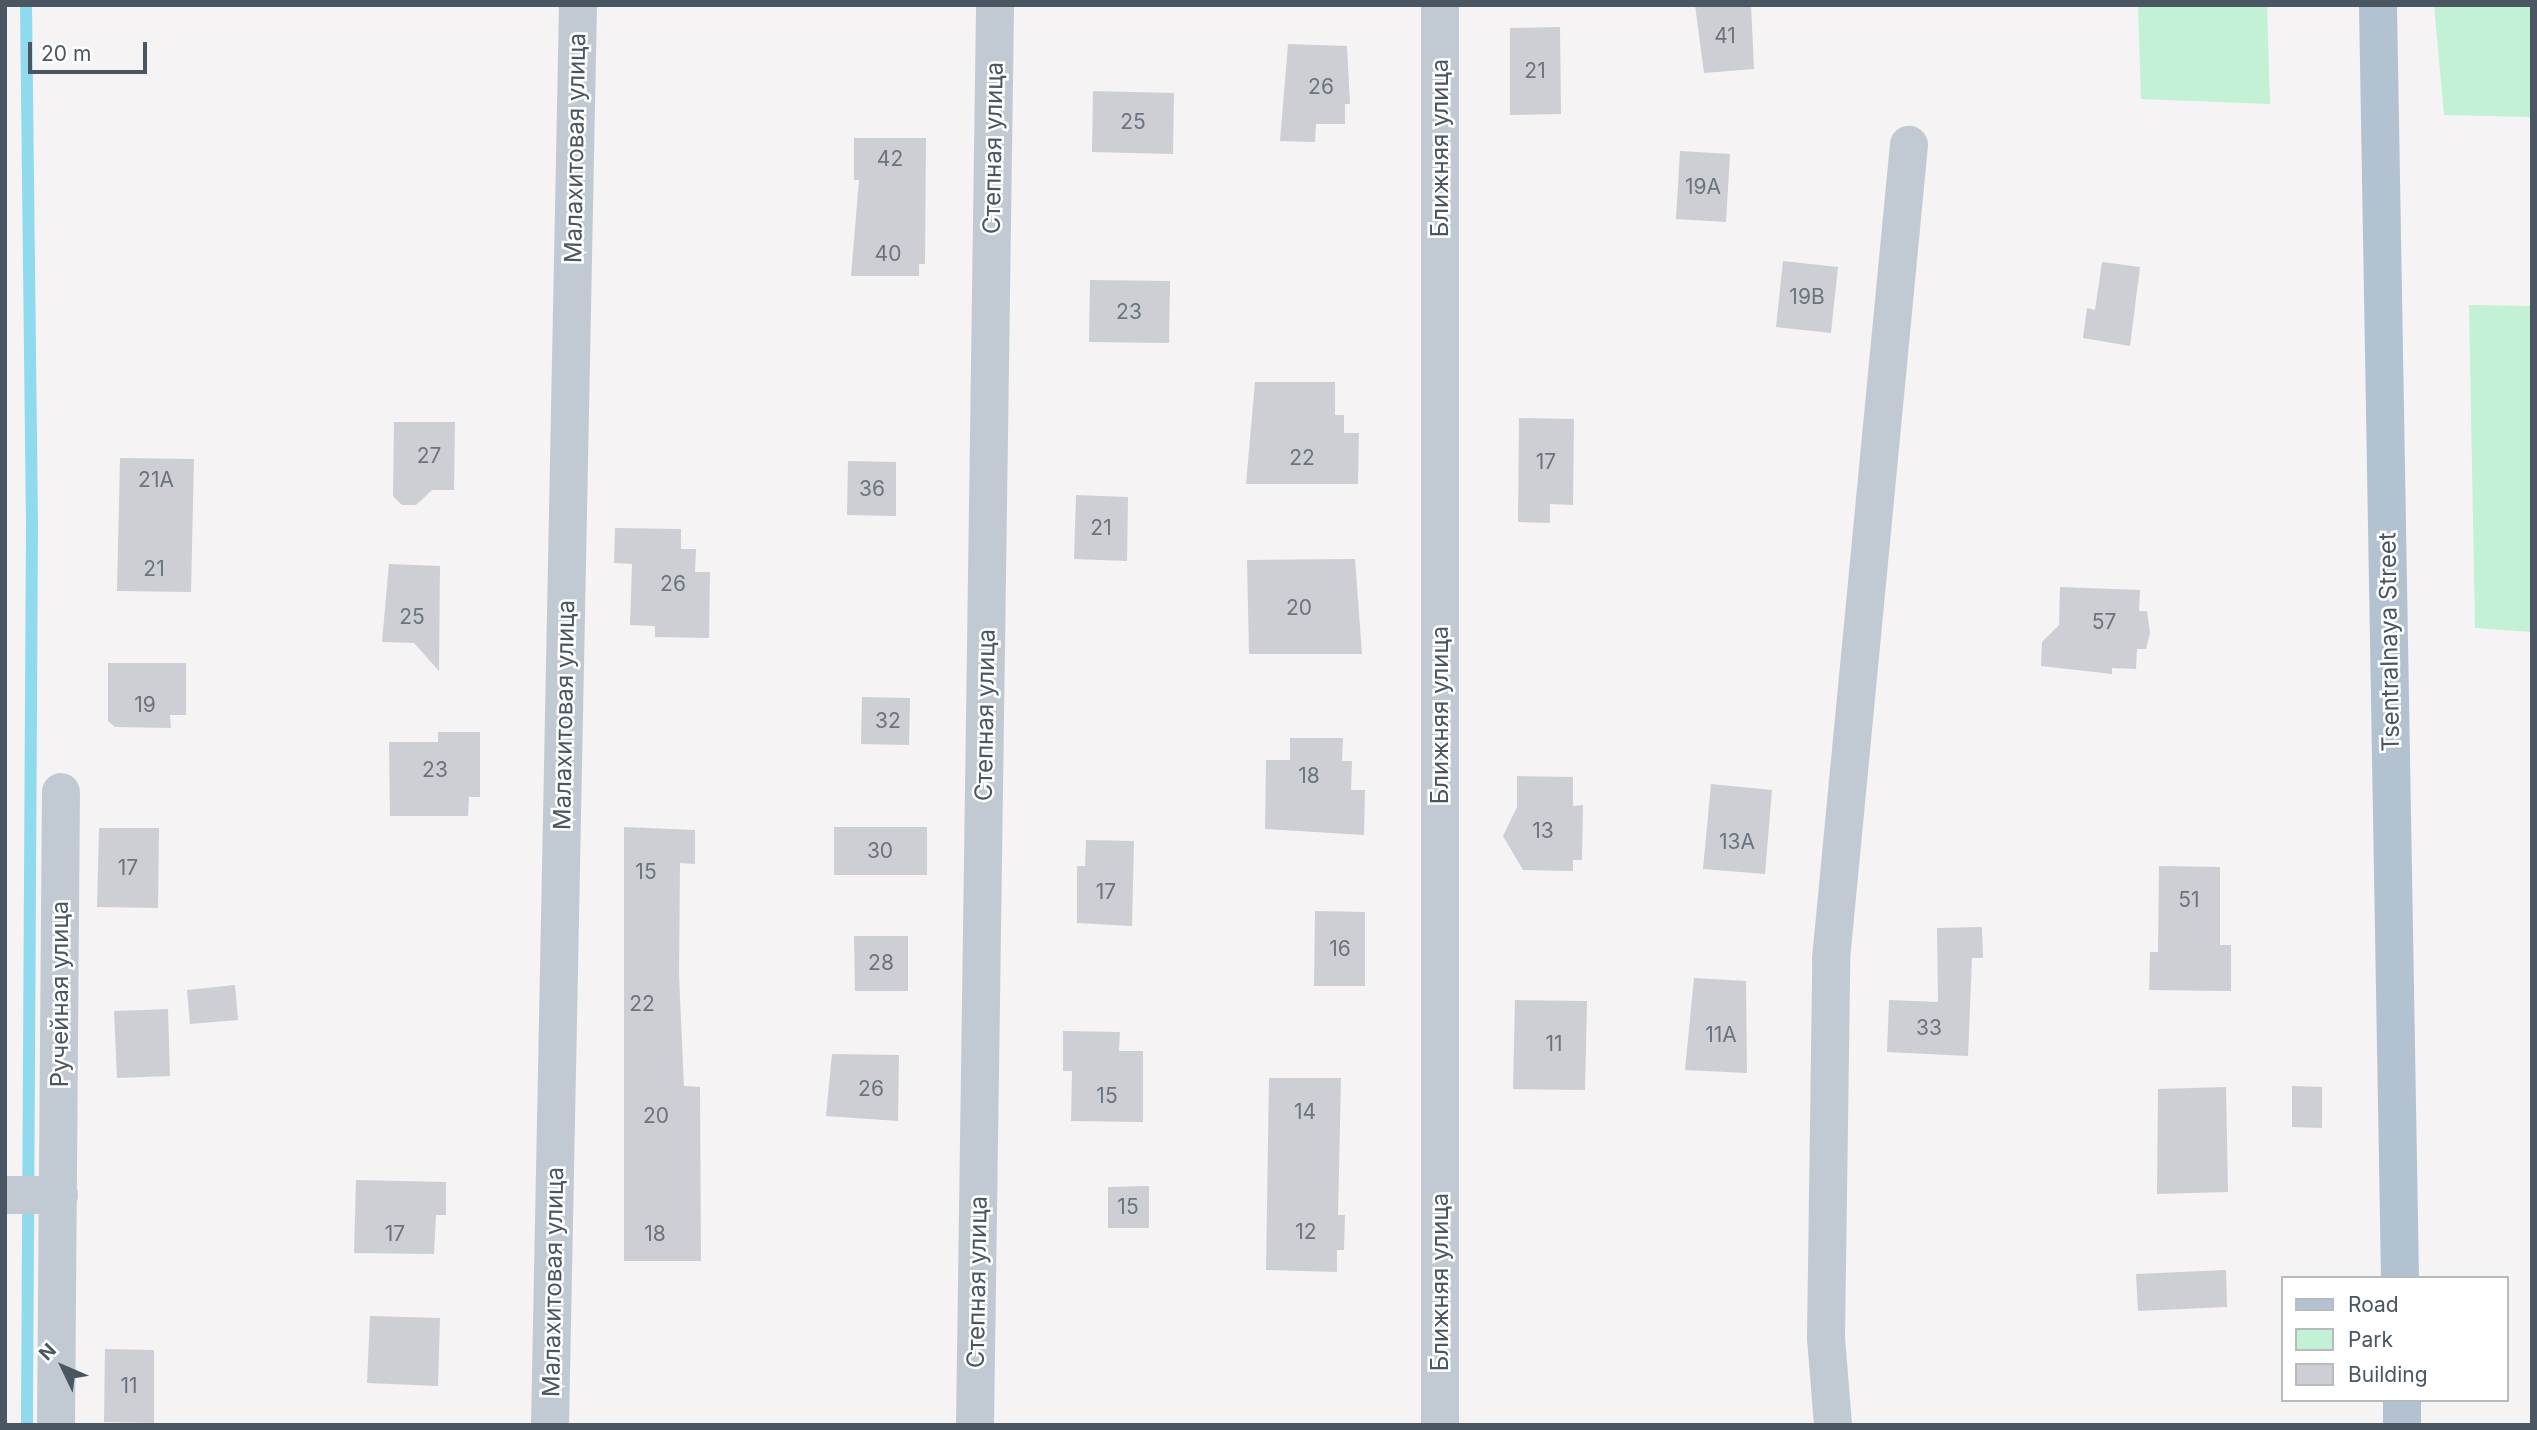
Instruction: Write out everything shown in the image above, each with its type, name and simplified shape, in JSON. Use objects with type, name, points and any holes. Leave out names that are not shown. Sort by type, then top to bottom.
[{"type":"main road","name":"Tsentralnaya Street","points":[[2378,5],[2400,1276]]},
{"type":"main road","points":[[2402,1402],[2402,1425]]},
{"type":"street","name":"Малахитовая улица","points":[[550,1425],[578,5]]},
{"type":"street","name":"Степная улица","points":[[975,1425],[995,5]]},
{"type":"street","name":"Ближняя улица","points":[[1440,5],[1440,1425]]},
{"type":"street","points":[[1833,1425],[1826,1338],[1831,958],[1909,145]]},
{"type":"street","name":"Ручейная улица","points":[[56,1425],[61,792]]},
{"type":"street","points":[[5,1195],[59,1195]]},
{"type":"green space","points":[[2138,5],[2267,5],[2270,104],[2141,99]]},
{"type":"green space","points":[[2434,5],[2532,5],[2532,117],[2444,115]]},
{"type":"green space","points":[[2469,305],[2532,306],[2532,632],[2475,628]]},
{"type":"building","points":[[1695,5],[1751,5],[1754,69],[1704,73]]},
{"type":"building","points":[[1560,27],[1561,114],[1510,115],[1510,28]]},
{"type":"building","points":[[1288,44],[1347,46],[1350,104],[1345,104],[1345,124],[1316,124],[1315,142],[1280,141]]},
{"type":"building","points":[[1093,91],[1174,93],[1173,154],[1092,152]]},
{"type":"building","points":[[854,138],[926,138],[925,264],[919,264],[919,276],[851,276],[859,180],[854,180]]},
{"type":"building","points":[[1680,151],[1730,154],[1726,222],[1676,219]]},
{"type":"building","points":[[1783,261],[1838,267],[1831,333],[1776,327]]},
{"type":"building","points":[[2102,262],[2140,267],[2130,346],[2083,338],[2087,308],[2095,310]]},
{"type":"building","points":[[1090,280],[1170,281],[1169,343],[1089,342]]},
{"type":"building","points":[[1255,382],[1335,382],[1335,415],[1344,415],[1344,433],[1359,433],[1358,484],[1246,484]]},
{"type":"building","points":[[1519,418],[1574,419],[1573,505],[1550,504],[1550,523],[1518,522]]},
{"type":"building","points":[[394,422],[455,422],[454,490],[432,490],[416,505],[402,505],[393,496]]},
{"type":"building","points":[[120,458],[194,459],[191,592],[117,591]]},
{"type":"building","points":[[848,461],[896,462],[896,516],[847,515]]},
{"type":"building","points":[[1076,495],[1128,497],[1127,561],[1074,559]]},
{"type":"building","points":[[615,528],[681,529],[681,549],[696,549],[695,572],[710,572],[709,638],[655,637],[655,626],[630,625],[632,564],[614,563]]},
{"type":"building","points":[[1355,559],[1362,654],[1249,654],[1247,560]]},
{"type":"building","points":[[389,564],[440,566],[439,671],[414,643],[382,642]]},
{"type":"building","points":[[2060,587],[2140,590],[2139,611],[2147,611],[2150,633],[2146,649],[2137,649],[2136,669],[2112,668],[2112,674],[2041,666],[2042,642],[2059,625]]},
{"type":"building","points":[[108,663],[186,663],[186,715],[170,715],[171,728],[115,727],[108,721]]},
{"type":"building","points":[[862,697],[910,698],[909,745],[861,744]]},
{"type":"building","points":[[438,732],[480,732],[480,797],[469,797],[468,816],[390,816],[389,742],[438,742]]},
{"type":"building","points":[[1290,738],[1343,738],[1342,761],[1352,761],[1351,790],[1365,790],[1364,835],[1265,829],[1266,760],[1290,760]]},
{"type":"building","points":[[1517,776],[1573,777],[1573,806],[1583,805],[1582,860],[1573,860],[1573,871],[1523,870],[1503,836],[1517,807]]},
{"type":"building","points":[[1711,784],[1772,790],[1765,874],[1703,869]]},
{"type":"building","points":[[624,827],[695,830],[695,864],[680,863],[679,975],[684,1086],[700,1087],[701,1261],[624,1261]]},
{"type":"building","points":[[834,827],[927,827],[927,875],[834,875]]},
{"type":"building","points":[[99,828],[159,828],[158,908],[97,907]]},
{"type":"building","points":[[1086,840],[1134,841],[1132,926],[1077,923],[1077,866],[1085,866]]},
{"type":"building","points":[[2159,866],[2220,867],[2220,945],[2231,945],[2231,991],[2149,990],[2150,952],[2158,952]]},
{"type":"building","points":[[1315,911],[1365,912],[1365,986],[1314,986]]},
{"type":"building","points":[[1982,927],[1983,958],[1972,958],[1968,1056],[1887,1052],[1889,1000],[1938,1002],[1937,928]]},
{"type":"building","points":[[854,936],[908,936],[908,991],[855,991]]},
{"type":"building","points":[[1694,978],[1746,981],[1747,1073],[1685,1070]]},
{"type":"building","points":[[235,985],[238,1020],[190,1024],[187,990]]},
{"type":"building","points":[[1515,1000],[1587,1001],[1585,1090],[1513,1089]]},
{"type":"building","points":[[168,1009],[170,1076],[117,1078],[114,1011]]},
{"type":"building","points":[[1063,1031],[1120,1032],[1119,1051],[1143,1051],[1143,1122],[1071,1121],[1072,1071],[1063,1071]]},
{"type":"building","points":[[832,1054],[899,1055],[898,1121],[826,1116]]},
{"type":"building","points":[[1269,1078],[1341,1078],[1338,1215],[1345,1215],[1344,1250],[1337,1250],[1337,1272],[1266,1270]]},
{"type":"building","points":[[2292,1086],[2322,1087],[2322,1128],[2292,1127]]},
{"type":"building","points":[[2226,1087],[2228,1192],[2157,1194],[2158,1089]]},
{"type":"building","points":[[356,1180],[446,1182],[446,1215],[436,1215],[434,1254],[354,1253]]},
{"type":"building","points":[[1149,1186],[1149,1228],[1108,1228],[1108,1187]]},
{"type":"building","points":[[2226,1270],[2227,1307],[2138,1311],[2136,1274]]},
{"type":"building","points":[[370,1316],[440,1318],[438,1386],[367,1383]]},
{"type":"building","points":[[105,1349],[154,1350],[154,1423],[104,1422]]},
{"type":"waterway","points":[[26,5],[32,523],[27,1425]]}]
